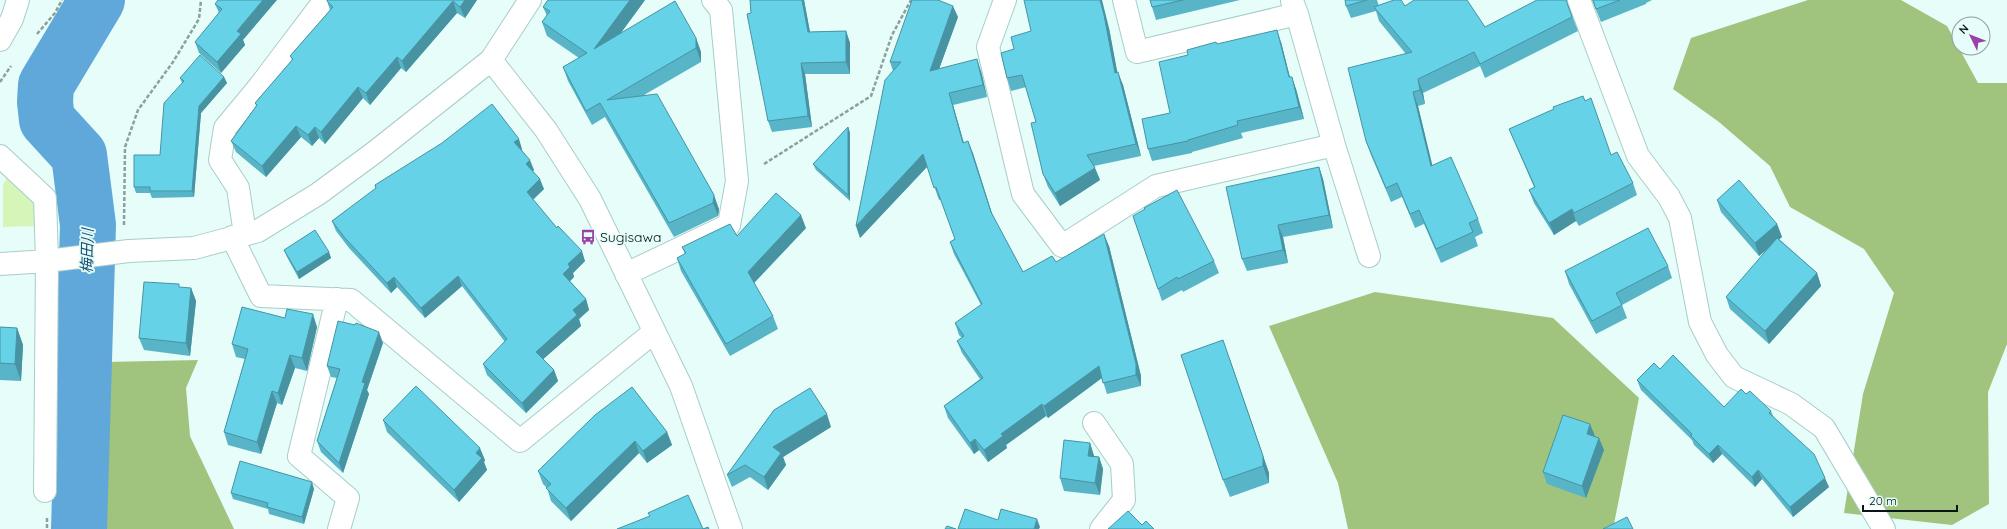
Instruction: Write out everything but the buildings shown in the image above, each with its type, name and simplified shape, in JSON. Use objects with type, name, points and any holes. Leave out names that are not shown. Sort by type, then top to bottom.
[{"type":"street","points":[[0,40],[12,19],[18,0]]},
{"type":"street","points":[[0,264],[121,252],[194,248],[258,231],[318,194],[375,152],[491,60],[530,0]]},
{"type":"street","points":[[626,274],[729,225],[737,181],[721,10],[713,0]]},
{"type":"street","points":[[1005,0],[988,47],[1023,194],[1062,246],[1156,186],[1334,145]]},
{"type":"street","points":[[1124,0],[1137,52],[1294,7],[1334,145],[1369,256]]},
{"type":"street","points":[[1579,0],[1638,156],[1669,197],[1680,218],[1700,322],[1717,355],[1734,377],[1791,404],[1824,428],[1884,529]]},
{"type":"street","points":[[321,5],[259,87],[225,128],[220,160],[238,188],[238,236],[261,296],[351,300],[520,441],[654,332]]},
{"type":"street","points":[[491,60],[546,130],[590,199],[680,386],[731,529]]},
{"type":"street","points":[[0,156],[45,198],[52,260],[45,491]]},
{"type":"street","points":[[337,299],[299,456],[348,498],[339,529]]},
{"type":"street","points":[[1094,423],[1122,464],[1124,500],[1100,529]]},
{"type":"path","points":[[121,252],[124,221],[125,147],[138,110],[173,62],[200,18],[201,0]]},
{"type":"path","points":[[737,181],[872,96],[892,35],[911,0]]},
{"type":"green space","points":[[1808,0],[1901,0],[1947,26],[1951,33],[1951,56],[1963,56],[1978,83],[2007,83],[2007,344],[1988,392],[1989,504],[1952,525],[1844,513],[1863,394],[1894,293],[1864,249],[1790,207],[1770,166],[1719,122],[1673,89],[1691,38]]},
{"type":"green space","points":[[8,176],[40,201],[37,226],[3,227],[3,185]]},
{"type":"green space","points":[[1375,292],[1553,318],[1639,398],[1613,529],[1348,529],[1338,483],[1269,326]]},
{"type":"green space","points":[[198,360],[186,388],[190,436],[234,529],[97,529],[106,362]]},
{"type":"waterway","name":"梅田川","points":[[79,529],[88,225],[79,155],[47,120],[45,102],[46,85],[97,0]]},
{"type":"place","name":"Sugisawa","points":[[588,237]]}]
